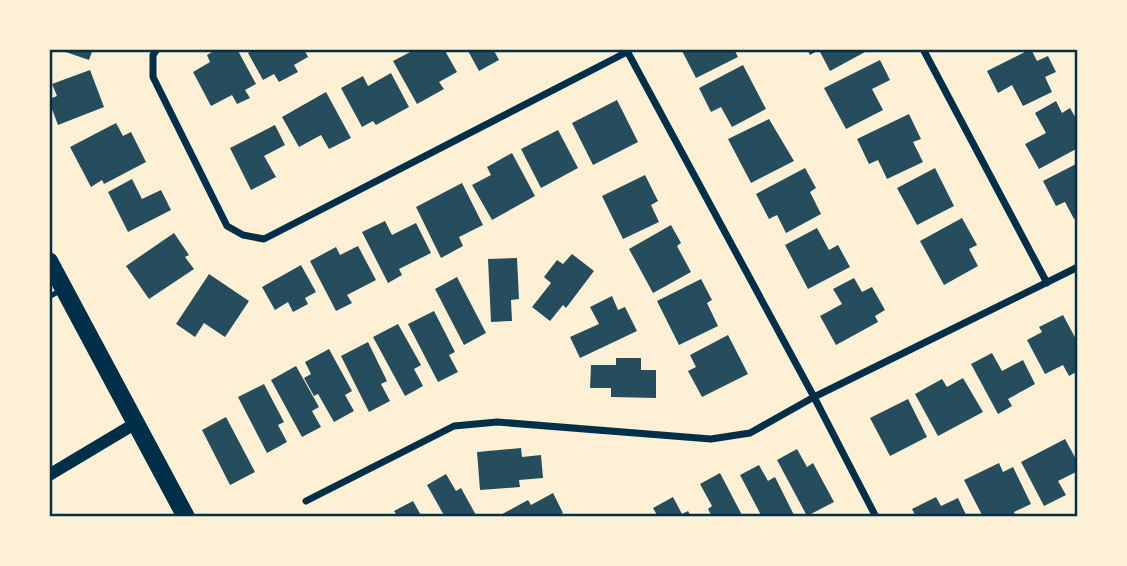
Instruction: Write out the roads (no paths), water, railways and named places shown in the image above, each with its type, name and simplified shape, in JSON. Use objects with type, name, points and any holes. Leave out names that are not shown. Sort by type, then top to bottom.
[{"type":"main road","points":[[49,261],[56,293],[136,423],[186,517]]},
{"type":"street","points":[[923,49],[1047,283]]},
{"type":"street","points":[[155,52],[153,77],[220,214],[227,226],[243,235],[264,239],[626,50],[876,517]]},
{"type":"street","points":[[306,501],[454,426],[497,422],[711,439],[750,433],[814,397],[1078,267]]},
{"type":"street","points":[[49,475],[136,423]]}]
